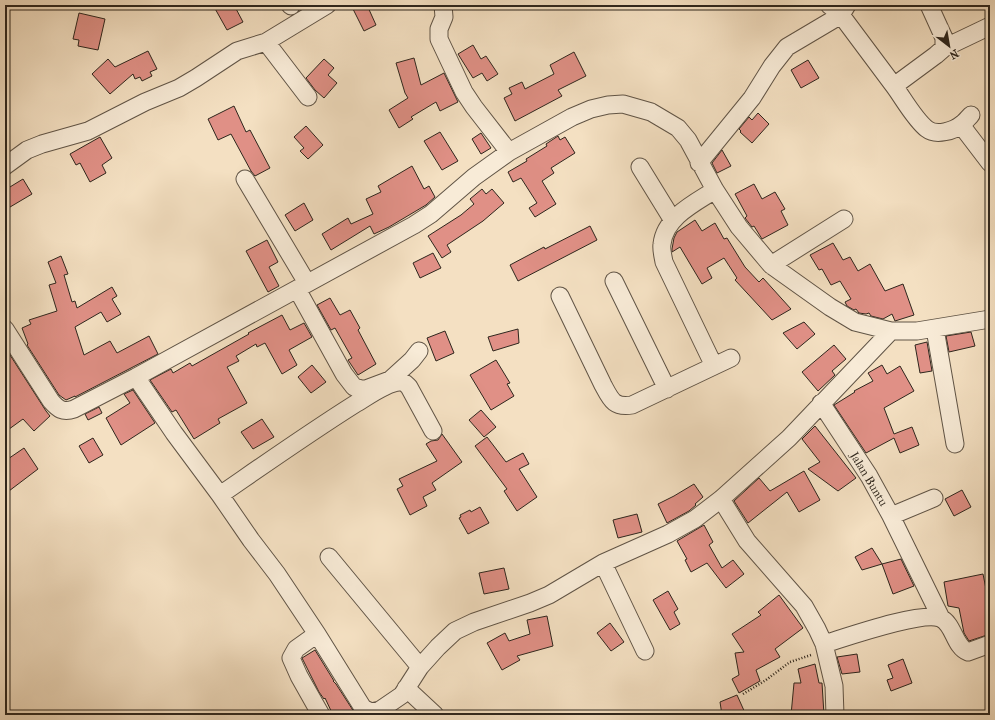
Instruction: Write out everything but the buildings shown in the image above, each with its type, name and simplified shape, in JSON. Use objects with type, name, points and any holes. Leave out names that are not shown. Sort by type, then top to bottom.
[{"type":"street","points":[[5,166],[27,150],[42,144],[88,131],[145,102],[179,88],[237,51],[266,42],[327,5]]},
{"type":"street","points":[[443,5],[444,17],[439,29],[439,39],[464,92],[509,152]]},
{"type":"street","points":[[929,5],[944,38],[944,48]]},
{"type":"street","points":[[700,163],[752,98],[772,66],[787,47],[839,8],[894,86],[927,129],[935,133],[944,132],[966,120],[990,163]]},
{"type":"street","points":[[894,86],[944,48],[990,26]]},
{"type":"street","points":[[266,42],[308,96]]},
{"type":"street","points":[[5,329],[51,401],[61,410],[67,411],[74,409],[136,377],[414,225],[431,214],[474,177],[509,152],[572,117],[591,109],[608,105],[623,104],[651,112],[678,128],[688,140],[714,190],[739,227],[771,266],[830,307],[855,322],[891,331],[917,331],[990,319]]},
{"type":"street","points":[[640,167],[672,219]]},
{"type":"street","points":[[245,179],[302,286],[344,374],[354,387],[366,389],[390,380],[412,360],[419,351]]},
{"type":"street","points":[[714,190],[672,219],[663,236],[661,245],[664,262],[714,366]]},
{"type":"street","points":[[771,266],[844,219]]},
{"type":"street","points":[[614,281],[667,389]]},
{"type":"street","points":[[560,296],[603,385],[609,396],[616,404],[623,406],[632,405],[731,358]]},
{"type":"street","points":[[935,329],[955,444]]},
{"type":"street","points":[[136,377],[174,434],[277,574],[317,634],[362,708],[371,714],[390,704],[402,695],[420,667],[455,631],[474,622],[549,595],[603,563],[668,534],[695,519],[721,499],[789,438],[891,331]]},
{"type":"street","points":[[220,495],[314,430],[372,394],[400,382],[405,383],[409,387],[433,431]]},
{"type":"street","name":"Jalan Buntu","points":[[821,403],[869,476],[892,516],[934,498]]},
{"type":"street","points":[[721,499],[747,541],[804,606],[825,649],[834,686],[835,715]]},
{"type":"street","points":[[892,516],[940,618],[946,623],[963,650],[968,652],[990,644]]},
{"type":"street","points":[[329,557],[420,667]]},
{"type":"street","points":[[603,563],[645,651]]},
{"type":"street","points":[[825,649],[901,622],[930,617],[940,618]]},
{"type":"street","points":[[317,634],[296,649],[291,658],[294,667],[321,715]]},
{"type":"street","points":[[406,688],[435,715]]},
{"type":"path","points":[[743,694],[766,680],[790,662],[825,649]]}]
